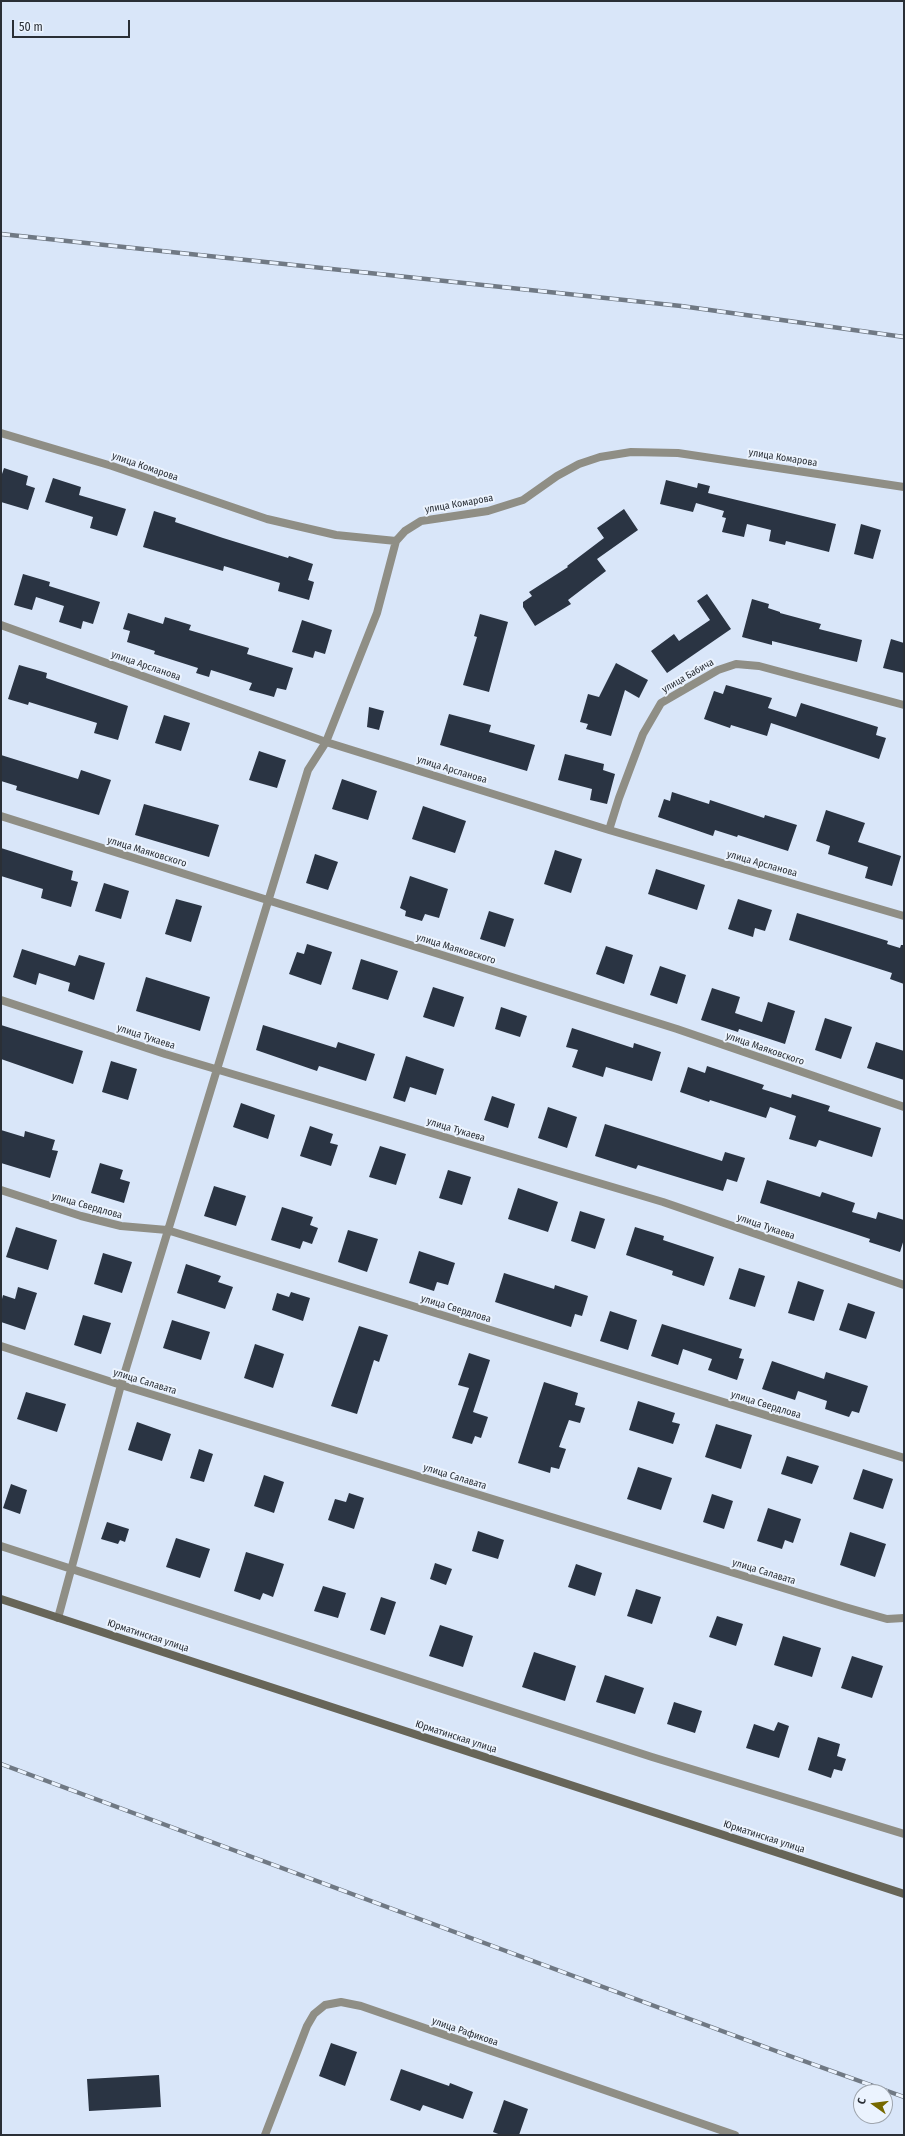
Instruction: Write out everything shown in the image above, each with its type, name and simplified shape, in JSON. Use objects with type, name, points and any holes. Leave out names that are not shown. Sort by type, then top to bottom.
[{"type":"main road","name":"Юрматинская улица","points":[[1,1599],[904,1894]]},
{"type":"street","name":"улица Комарова","points":[[1,433],[112,466],[267,519],[336,536],[396,541],[405,531],[421,521],[488,511],[523,500],[557,476],[579,464],[600,457],[630,452],[678,453],[904,487]]},
{"type":"street","points":[[58,1618],[121,1385],[308,770],[326,742],[377,613],[396,541]]},
{"type":"street","name":"улица Арсланова","points":[[1,625],[326,742],[609,830],[904,916]]},
{"type":"street","name":"улица Бабича","points":[[609,830],[643,734],[661,703],[718,670],[736,664],[759,666],[904,705]]},
{"type":"street","name":"улица Маяковского","points":[[1,816],[677,1029],[904,1107]]},
{"type":"street","name":"улица Тукаева","points":[[1,1000],[217,1069],[663,1202],[904,1285]]},
{"type":"street","name":"улица Свердлова","points":[[1,1190],[81,1216],[121,1226],[167,1230],[904,1458]]},
{"type":"street","name":"улица Салавата","points":[[1,1346],[121,1385],[845,1607],[887,1618],[904,1618]]},
{"type":"street","points":[[1,1546],[270,1635],[652,1758],[904,1834]]},
{"type":"street","name":"улица Рафикова","points":[[264,2135],[307,2026],[314,2014],[325,2006],[341,2002],[361,2006],[735,2135]]},
{"type":"building","points":[[4,468],[28,476],[26,485],[35,488],[28,510],[1,502],[1,477]]},
{"type":"building","points":[[53,478],[81,487],[79,495],[126,509],[117,536],[90,528],[93,517],[45,502]]},
{"type":"building","points":[[666,480],[697,488],[698,483],[710,486],[708,493],[836,524],[829,552],[786,541],[785,545],[769,541],[771,530],[747,524],[744,537],[722,532],[726,518],[722,517],[724,511],[696,503],[693,512],[660,504]]},
{"type":"building","points":[[624,509],[638,530],[597,559],[606,571],[568,600],[571,604],[535,626],[523,607],[523,602],[532,596],[529,592],[568,567],[567,566],[604,538],[597,528]]},
{"type":"building","points":[[154,511],[176,518],[175,522],[223,538],[313,564],[308,580],[314,582],[309,600],[278,591],[280,583],[224,566],[223,571],[143,547]]},
{"type":"building","points":[[861,524],[881,530],[873,559],[854,554]]},
{"type":"building","points":[[23,574],[50,582],[49,586],[100,602],[93,624],[83,621],[81,629],[59,622],[64,606],[36,597],[32,610],[14,605]]},
{"type":"building","points":[[707,594],[731,629],[667,673],[651,651],[674,634],[679,641],[710,620],[697,601]]},
{"type":"building","points":[[752,599],[769,604],[768,608],[780,613],[821,624],[819,629],[862,640],[857,662],[772,641],[772,645],[742,637]]},
{"type":"building","points":[[128,613],[163,624],[165,617],[191,625],[189,630],[249,648],[247,654],[293,668],[286,690],[277,688],[274,697],[249,690],[252,683],[211,670],[209,677],[196,673],[198,668],[154,654],[155,651],[127,642],[130,631],[123,629]]},
{"type":"building","points":[[480,614],[508,622],[489,692],[463,685],[477,637],[474,636]]},
{"type":"building","points":[[302,620],[332,630],[325,654],[315,651],[313,658],[292,652]]},
{"type":"building","points":[[891,639],[904,643],[904,673],[883,668]]},
{"type":"building","points":[[616,663],[648,680],[639,698],[625,690],[611,736],[586,729],[588,724],[580,722],[588,694],[599,697]]},
{"type":"building","points":[[19,665],[47,673],[46,678],[128,706],[118,740],[94,733],[97,723],[29,702],[28,705],[8,699]]},
{"type":"building","points":[[726,685],[772,698],[768,708],[796,717],[801,703],[878,727],[876,735],[886,738],[879,759],[771,723],[767,736],[731,725],[730,728],[704,719],[714,691],[723,694]]},
{"type":"building","points":[[369,707],[384,711],[379,730],[367,727]]},
{"type":"building","points":[[449,714],[491,725],[489,732],[535,745],[527,771],[440,745]]},
{"type":"building","points":[[164,715],[190,723],[181,751],[155,743]]},
{"type":"building","points":[[259,751],[286,760],[277,788],[249,780]]},
{"type":"building","points":[[565,754],[604,764],[603,770],[615,774],[607,804],[590,800],[592,789],[558,780]]},
{"type":"building","points":[[1,755],[78,779],[81,770],[111,780],[99,815],[16,790],[17,786],[1,781]]},
{"type":"building","points":[[342,779],[377,791],[368,820],[332,809]]},
{"type":"building","points":[[672,792],[709,804],[710,800],[764,818],[765,815],[797,825],[788,851],[738,835],[737,837],[715,830],[713,836],[658,817],[664,799],[670,801]]},
{"type":"building","points":[[144,804],[219,825],[209,857],[135,835]]},
{"type":"building","points":[[423,806],[466,821],[455,853],[412,839]]},
{"type":"building","points":[[826,810],[865,823],[858,842],[901,856],[892,886],[865,878],[868,867],[828,854],[830,846],[816,841]]},
{"type":"building","points":[[1,848],[73,871],[71,880],[78,882],[71,907],[41,898],[43,889],[1,876]]},
{"type":"building","points":[[555,850],[582,859],[571,893],[544,884]]},
{"type":"building","points":[[315,854],[338,862],[328,890],[306,883]]},
{"type":"building","points":[[656,869],[705,885],[697,910],[648,894]]},
{"type":"building","points":[[410,876],[448,889],[439,918],[425,914],[422,921],[405,916],[406,911],[400,908]]},
{"type":"building","points":[[104,883],[129,891],[121,919],[95,911]]},
{"type":"building","points":[[176,899],[202,906],[191,942],[165,934]]},
{"type":"building","points":[[738,899],[772,910],[765,931],[755,928],[753,937],[728,929]]},
{"type":"building","points":[[489,911],[514,919],[505,947],[480,939]]},
{"type":"building","points":[[797,913],[888,941],[887,944],[900,948],[901,945],[904,945],[904,984],[890,979],[892,973],[789,940]]},
{"type":"building","points":[[307,944],[332,952],[321,985],[289,974],[297,952],[304,954]]},
{"type":"building","points":[[606,946],[633,955],[624,984],[596,974]]},
{"type":"building","points":[[22,949],[75,966],[79,955],[105,963],[94,1000],[68,991],[70,983],[39,973],[36,985],[13,977]]},
{"type":"building","points":[[361,959],[398,971],[388,1000],[352,989]]},
{"type":"building","points":[[660,966],[686,975],[677,1004],[650,995]]},
{"type":"building","points":[[146,977],[210,997],[200,1031],[136,1011]]},
{"type":"building","points":[[433,987],[464,997],[454,1027],[423,1017]]},
{"type":"building","points":[[712,988],[740,997],[735,1013],[762,1022],[768,1002],[795,1011],[785,1044],[739,1029],[738,1032],[701,1020]]},
{"type":"building","points":[[501,1007],[527,1016],[520,1037],[495,1029]]},
{"type":"building","points":[[825,1018],[852,1027],[841,1059],[815,1050]]},
{"type":"building","points":[[1,1025],[83,1051],[73,1084],[1,1059]]},
{"type":"building","points":[[263,1025],[336,1048],[338,1042],[375,1054],[366,1081],[319,1066],[317,1071],[256,1050]]},
{"type":"building","points":[[572,1028],[633,1048],[634,1043],[661,1052],[652,1081],[606,1067],[603,1077],[572,1067],[578,1050],[566,1047]]},
{"type":"building","points":[[876,1042],[904,1051],[904,1080],[867,1068]]},
{"type":"building","points":[[406,1056],[444,1069],[436,1095],[410,1087],[405,1102],[393,1098]]},
{"type":"building","points":[[111,1061],[137,1069],[128,1100],[102,1092]]},
{"type":"building","points":[[707,1066],[764,1085],[762,1089],[791,1098],[792,1094],[830,1106],[828,1111],[881,1128],[872,1157],[819,1140],[816,1147],[789,1139],[796,1116],[770,1107],[766,1118],[680,1092],[688,1067],[705,1073]]},
{"type":"building","points":[[492,1096],[515,1104],[508,1128],[484,1120]]},
{"type":"building","points":[[241,1103],[275,1115],[268,1139],[233,1127]]},
{"type":"building","points":[[548,1107],[577,1117],[567,1148],[538,1138]]},
{"type":"building","points":[[605,1124],[722,1161],[725,1152],[745,1158],[737,1182],[727,1179],[723,1191],[638,1165],[636,1169],[595,1156]]},
{"type":"building","points":[[310,1126],[333,1134],[330,1143],[338,1145],[331,1166],[300,1156]]},
{"type":"building","points":[[1,1130],[24,1137],[25,1131],[55,1140],[52,1150],[58,1151],[50,1178],[1,1163]]},
{"type":"building","points":[[380,1146],[406,1154],[396,1185],[369,1177]]},
{"type":"building","points":[[100,1163],[123,1170],[120,1179],[130,1182],[124,1203],[91,1193]]},
{"type":"building","points":[[448,1170],[471,1177],[462,1205],[439,1198]]},
{"type":"building","points":[[767,1180],[820,1197],[822,1192],[855,1203],[852,1212],[876,1219],[878,1212],[904,1220],[904,1239],[900,1252],[869,1242],[870,1239],[760,1203]]},
{"type":"building","points":[[214,1186],[246,1196],[236,1226],[204,1216]]},
{"type":"building","points":[[518,1188],[558,1202],[548,1232],[508,1219]]},
{"type":"building","points":[[282,1207],[313,1217],[310,1225],[318,1228],[312,1244],[303,1241],[300,1249],[271,1240]]},
{"type":"building","points":[[580,1211],[605,1219],[595,1249],[571,1241]]},
{"type":"building","points":[[16,1227],[57,1240],[48,1270],[6,1257]]},
{"type":"building","points":[[635,1227],[664,1236],[663,1240],[714,1257],[704,1286],[672,1275],[673,1271],[626,1255]]},
{"type":"building","points":[[348,1230],[378,1239],[367,1272],[338,1262]]},
{"type":"building","points":[[419,1251],[455,1263],[448,1285],[437,1282],[434,1291],[409,1283]]},
{"type":"building","points":[[103,1253],[132,1262],[122,1293],[94,1284]]},
{"type":"building","points":[[186,1264],[221,1276],[218,1282],[233,1287],[225,1309],[177,1293]]},
{"type":"building","points":[[739,1268],[765,1276],[755,1307],[729,1299]]},
{"type":"building","points":[[504,1273],[554,1289],[555,1285],[588,1296],[582,1316],[575,1314],[571,1327],[495,1302]]},
{"type":"building","points":[[798,1281],[824,1290],[814,1321],[788,1313]]},
{"type":"building","points":[[18,1287],[37,1293],[25,1330],[1,1322],[1,1303],[3,1295],[15,1299]]},
{"type":"building","points":[[291,1292],[310,1298],[303,1321],[272,1310],[277,1293],[289,1297]]},
{"type":"building","points":[[848,1303],[875,1312],[866,1339],[839,1330]]},
{"type":"building","points":[[610,1311],[637,1320],[628,1350],[600,1341]]},
{"type":"building","points":[[83,1315],[111,1323],[101,1354],[74,1345]]},
{"type":"building","points":[[172,1320],[210,1332],[201,1360],[163,1348]]},
{"type":"building","points":[[662,1324],[742,1349],[739,1358],[744,1359],[737,1380],[708,1370],[712,1359],[683,1349],[678,1365],[651,1356]]},
{"type":"building","points":[[359,1326],[388,1335],[379,1362],[374,1360],[357,1414],[331,1406]]},
{"type":"building","points":[[255,1344],[284,1354],[273,1388],[244,1378]]},
{"type":"building","points":[[469,1353],[490,1360],[473,1412],[488,1417],[481,1438],[475,1436],[472,1444],[452,1438],[469,1388],[458,1385]]},
{"type":"building","points":[[772,1361],[824,1379],[826,1372],[868,1386],[859,1413],[852,1411],[849,1417],[825,1409],[827,1401],[798,1391],[795,1400],[762,1389]]},
{"type":"building","points":[[544,1382],[578,1393],[575,1405],[585,1408],[580,1423],[569,1420],[559,1447],[566,1449],[559,1469],[551,1467],[550,1473],[518,1463]]},
{"type":"building","points":[[26,1392],[66,1404],[57,1432],[17,1419]]},
{"type":"building","points":[[638,1401],[675,1413],[672,1422],[680,1424],[673,1444],[629,1430]]},
{"type":"building","points":[[137,1422],[171,1434],[162,1461],[128,1450]]},
{"type":"building","points":[[716,1424],[752,1435],[741,1469],[705,1457]]},
{"type":"building","points":[[199,1449],[213,1454],[204,1482],[190,1478]]},
{"type":"building","points":[[787,1456],[819,1466],[812,1484],[781,1474]]},
{"type":"building","points":[[638,1467],[672,1478],[661,1510],[627,1499]]},
{"type":"building","points":[[863,1469],[893,1479],[883,1509],[853,1499]]},
{"type":"building","points":[[264,1475],[284,1482],[274,1513],[254,1506]]},
{"type":"building","points":[[11,1484],[27,1490],[20,1514],[3,1508]]},
{"type":"building","points":[[349,1493],[364,1498],[354,1529],[328,1520],[335,1499],[346,1502]]},
{"type":"building","points":[[712,1494],[733,1501],[724,1529],[703,1522]]},
{"type":"building","points":[[768,1508],[801,1519],[793,1543],[785,1540],[782,1549],[757,1541]]},
{"type":"building","points":[[107,1522],[129,1529],[125,1542],[120,1540],[118,1544],[101,1539]]},
{"type":"building","points":[[478,1531],[504,1540],[498,1559],[472,1551]]},
{"type":"building","points":[[850,1532],[886,1544],[875,1577],[840,1565]]},
{"type":"building","points":[[176,1538],[210,1549],[200,1578],[166,1567]]},
{"type":"building","points":[[246,1552],[284,1564],[273,1597],[263,1593],[260,1600],[234,1591]]},
{"type":"building","points":[[435,1563],[452,1569],[446,1585],[430,1579]]},
{"type":"building","points":[[576,1564],[602,1573],[595,1596],[568,1587]]},
{"type":"building","points":[[323,1586],[346,1593],[338,1618],[314,1611]]},
{"type":"building","points":[[636,1589],[661,1597],[652,1624],[627,1616]]},
{"type":"building","points":[[381,1597],[396,1602],[385,1635],[370,1630]]},
{"type":"building","points":[[717,1616],[743,1624],[736,1646],[709,1637]]},
{"type":"building","points":[[440,1625],[473,1636],[463,1667],[429,1656]]},
{"type":"building","points":[[783,1636],[821,1648],[812,1677],[774,1665]]},
{"type":"building","points":[[534,1652],[576,1666],[565,1701],[522,1687]]},
{"type":"building","points":[[852,1656],[883,1666],[872,1698],[841,1688]]},
{"type":"building","points":[[605,1675],[644,1688],[635,1714],[596,1702]]},
{"type":"building","points":[[674,1702],[702,1711],[695,1733],[667,1724]]},
{"type":"building","points":[[778,1722],[789,1726],[779,1758],[746,1748],[754,1724],[774,1731]]},
{"type":"building","points":[[818,1737],[840,1744],[837,1756],[846,1759],[842,1771],[834,1769],[831,1778],[808,1770]]},
{"type":"building","points":[[331,2043],[357,2052],[345,2086],[319,2076]]},
{"type":"building","points":[[401,2069],[449,2086],[450,2083],[473,2092],[463,2119],[423,2105],[420,2111],[390,2100]]},
{"type":"building","points":[[159,2075],[161,2107],[89,2111],[87,2079]]},
{"type":"building","points":[[504,2100],[528,2109],[519,2135],[501,2135],[493,2132]]},
{"type":"railway","points":[[1,234],[681,306],[904,337]]},
{"type":"railway","points":[[1,1764],[904,2097]]}]
